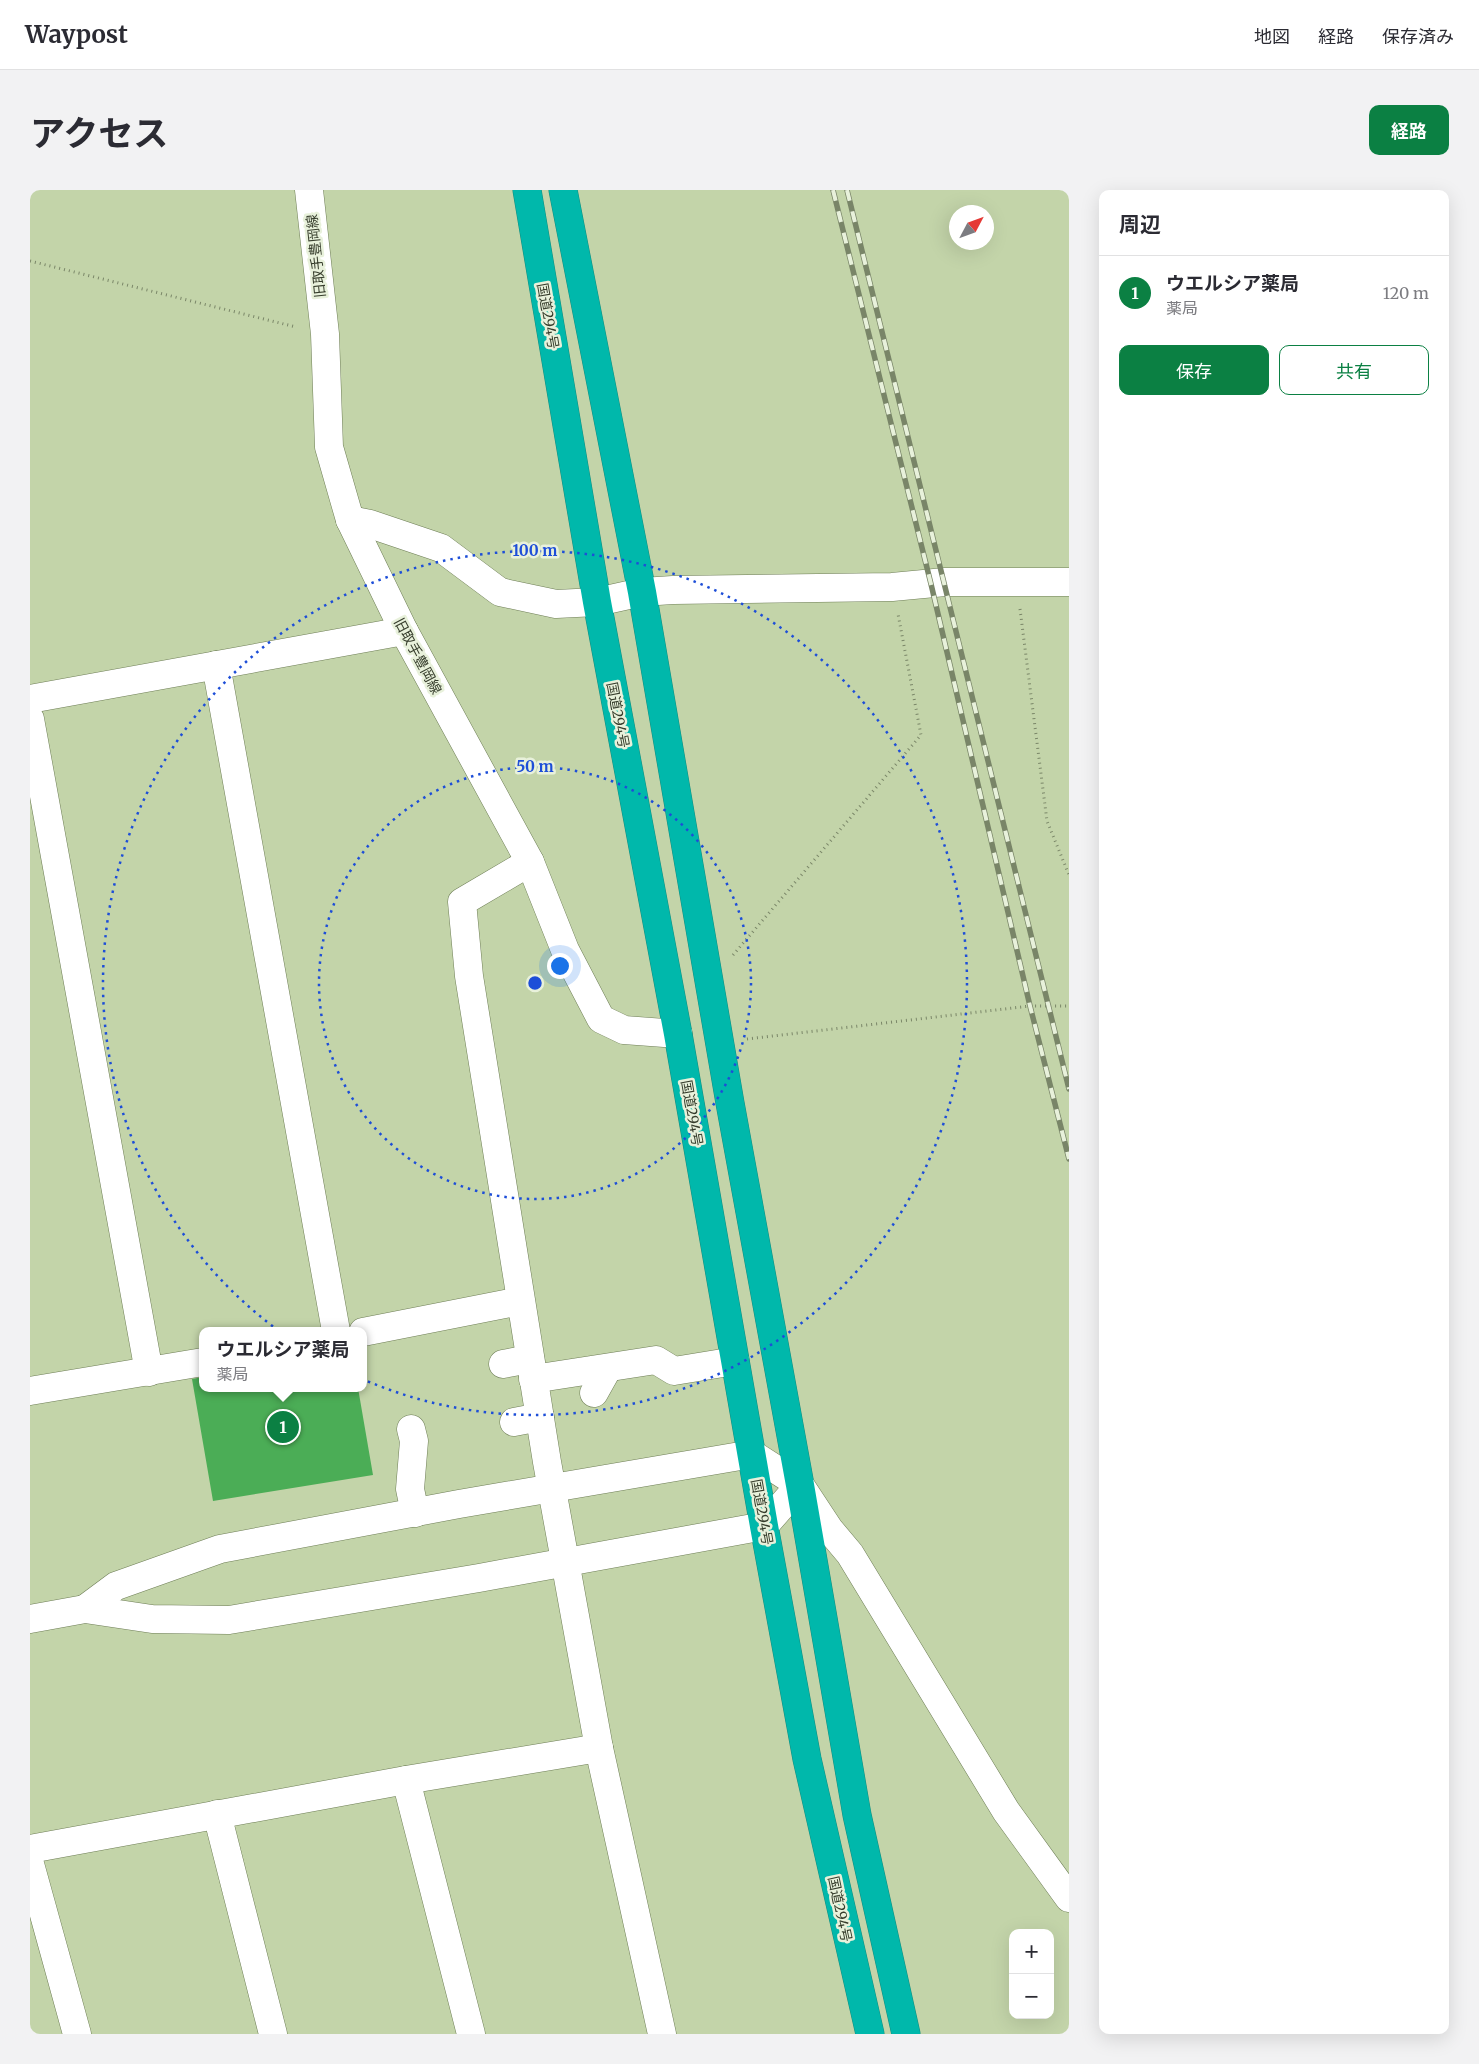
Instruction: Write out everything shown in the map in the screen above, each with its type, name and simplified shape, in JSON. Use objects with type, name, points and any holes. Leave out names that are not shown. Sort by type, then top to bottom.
[{"type":"highway","name":"国道294号","points":[[526,190],[596,602],[678,1034],[764,1526],[807,1759],[870,2034]]},
{"type":"highway","points":[[563,190],[642,592],[728,1093],[800,1485],[856,1814],[906,2034]]},
{"type":"street","name":"旧取手豊岡線","points":[[309,190],[324,334],[329,447],[350,520],[404,631],[530,862],[565,950],[602,1019],[624,1030],[678,1034]]},
{"type":"street","points":[[350,520],[370,524],[441,548],[500,592],[556,604],[596,602],[642,592],[673,590],[892,587],[945,582],[1069,582]]},
{"type":"street","points":[[30,699],[404,631]]},
{"type":"street","points":[[216,666],[335,1327]]},
{"type":"street","points":[[30,719],[149,1372]]},
{"type":"street","points":[[530,862],[462,902],[469,976],[532,1369],[527,1419],[552,1488],[599,1748],[662,2034]]},
{"type":"street","points":[[367,1331],[520,1301]]},
{"type":"street","points":[[503,1364],[532,1369],[608,1368],[656,1360],[674,1371],[735,1361]]},
{"type":"street","points":[[30,1391],[199,1363]]},
{"type":"street","points":[[594,1393],[608,1368]]},
{"type":"street","points":[[411,1429],[414,1441],[410,1489],[415,1512]]},
{"type":"street","points":[[85,1609],[116,1586],[220,1550],[415,1512],[752,1454],[800,1485],[830,1529],[850,1554],[1006,1812],[1069,1898]]},
{"type":"street","points":[[30,1619],[85,1609],[152,1620],[228,1620],[479,1578],[764,1526],[800,1485]]},
{"type":"street","points":[[30,1849],[406,1780],[599,1748]]},
{"type":"street","points":[[406,1780],[471,2034]]},
{"type":"street","points":[[217,1814],[273,2034]]},
{"type":"street","points":[[30,1864],[77,2034]]},
{"type":"path","points":[[30,261],[324,334]]},
{"type":"path","points":[[1016,583],[1047,821],[1069,875]]},
{"type":"path","points":[[730,959],[920,735],[892,587]]},
{"type":"path","points":[[744,1039],[1030,1006],[1069,1006]]},
{"type":"building","points":[[199,1378],[199,1392],[359,1392],[373,1475],[213,1501],[192,1379]]},
{"type":"railway","points":[[833,190],[931,584],[1030,1006],[1069,1159]]},
{"type":"railway","points":[[847,190],[1069,1089]]},
{"type":"place","name":"ウエルシア薬局","points":[[283,1427]]}]
